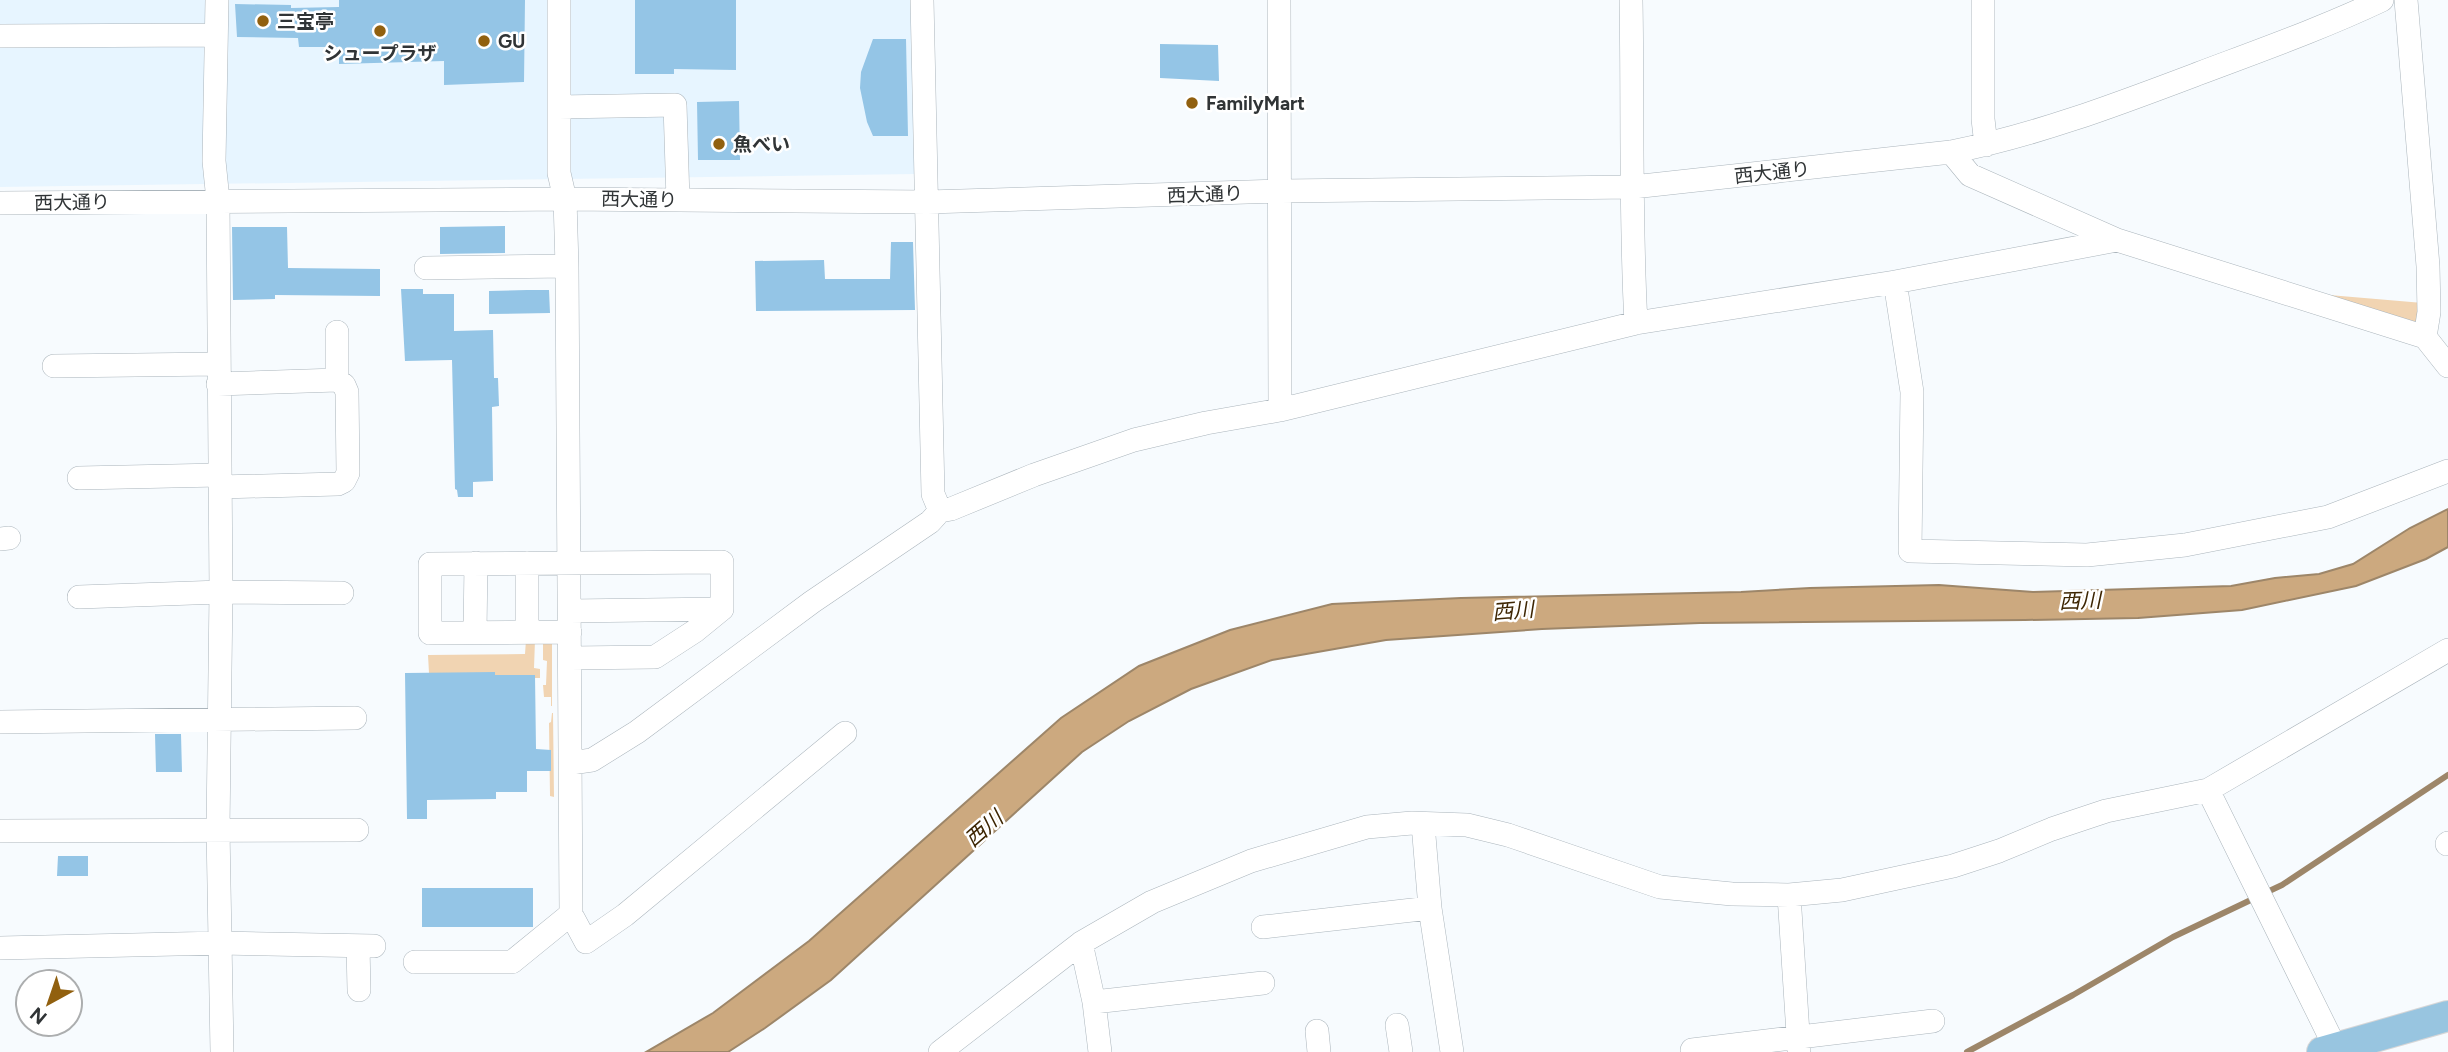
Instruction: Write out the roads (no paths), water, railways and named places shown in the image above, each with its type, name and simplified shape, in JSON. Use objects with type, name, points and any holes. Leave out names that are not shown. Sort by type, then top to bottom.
[{"type":"main road","points":[[2329,1050],[2448,1016]]},
{"type":"street","points":[[217,0],[214,161],[218,200],[221,592],[218,829],[222,1052]]},
{"type":"street","points":[[559,0],[559,173],[565,199],[567,266],[571,914],[586,942],[603,932],[845,733]]},
{"type":"street","points":[[922,0],[933,494],[940,510]]},
{"type":"street","points":[[1279,0],[1280,410]]},
{"type":"street","points":[[1631,0],[1631,235],[1636,323]]},
{"type":"street","points":[[1983,0],[1983,120],[1986,145]]},
{"type":"street","name":"西大通り","points":[[0,203],[565,199],[928,202],[1281,191],[1633,187],[1951,152],[1986,145],[2090,115],[2333,11],[2382,0]]},
{"type":"street","points":[[2406,0],[2428,266],[2425,337]]},
{"type":"street","points":[[0,36],[216,35]]},
{"type":"street","points":[[559,107],[675,105],[677,200]]},
{"type":"street","points":[[1951,152],[1969,175],[2117,240],[2425,337],[2448,366]]},
{"type":"street","points":[[571,763],[592,760],[637,732],[812,603],[930,522],[940,510],[951,509],[1034,475],[1134,440],[1206,423],[1280,410],[1636,323],[1895,282],[2117,240]]},
{"type":"street","points":[[426,268],[567,266]]},
{"type":"street","points":[[1895,282],[1912,392],[1910,551],[2087,555],[2185,545],[2328,517],[2448,471]]},
{"type":"street","points":[[2425,337],[2448,328]]},
{"type":"street","points":[[337,332],[337,380]]},
{"type":"street","points":[[54,366],[337,380],[344,385],[347,392],[348,473],[344,481],[338,484],[79,478]]},
{"type":"street","points":[[722,562],[722,609],[570,621],[527,632],[430,633],[430,564],[722,562]]},
{"type":"street","points":[[475,632],[476,563]]},
{"type":"street","points":[[527,563],[527,632]]},
{"type":"street","points":[[79,597],[221,592],[342,593]]},
{"type":"street","points":[[570,658],[655,657],[695,631],[722,609]]},
{"type":"street","points":[[940,1052],[1081,943],[1152,902],[1251,861],[1367,827],[1467,825],[1660,887],[1732,894],[1789,895],[1842,890],[1953,866],[2106,811],[2208,790],[2448,650]]},
{"type":"street","points":[[0,722],[355,718]]},
{"type":"street","points":[[2208,790],[2329,1050]]},
{"type":"street","points":[[1423,824],[1430,908],[1452,1052]]},
{"type":"street","points":[[0,831],[357,830]]},
{"type":"street","points":[[1789,895],[1798,1044]]},
{"type":"street","points":[[1263,927],[1430,908]]},
{"type":"street","points":[[415,962],[512,962],[571,914]]},
{"type":"street","points":[[0,948],[221,943],[366,946],[359,990]]},
{"type":"street","points":[[1081,943],[1094,1002],[1100,1052]]},
{"type":"street","points":[[1094,1002],[1263,984]]},
{"type":"street","points":[[1692,1050],[1798,1044],[1933,1021]]},
{"type":"street","points":[[1397,1025],[1401,1052]]},
{"type":"water","name":"西川","points":[[2448,509],[2448,547],[2426,559],[2356,586],[2242,610],[2138,618],[1700,623],[1542,629],[1386,640],[1272,660],[1191,689],[1129,721],[1082,752],[831,980],[728,1052],[646,1052],[713,1013],[809,941],[1061,718],[1139,666],[1230,630],[1332,604],[1461,598],[1939,585],[2033,592],[2231,586],[2319,574],[2353,564],[2410,528]]},
{"type":"waterway","points":[[2265,893],[2282,885],[2448,775]]},
{"type":"waterway","points":[[1967,1052],[2173,937],[2255,898]]},
{"type":"place","name":"三宝亭","points":[[263,21]]},
{"type":"place","name":"シュープラザ","points":[[380,31]]},
{"type":"place","name":"GU","points":[[484,41]]},
{"type":"place","name":"FamilyMart","points":[[1192,103]]},
{"type":"place","name":"魚べい","points":[[719,144]]}]
